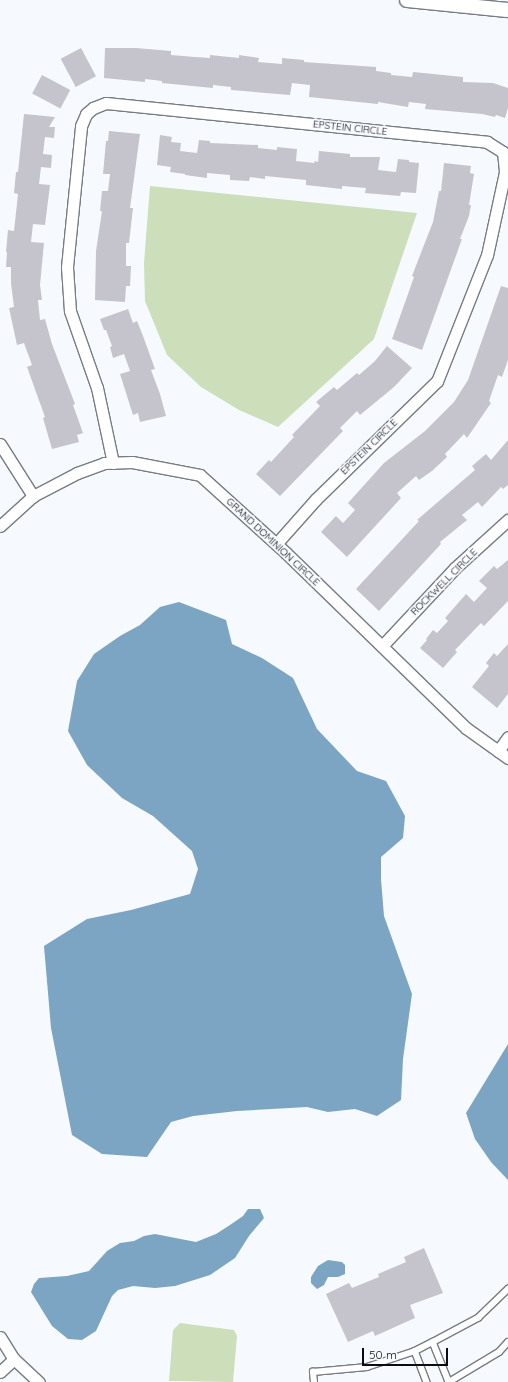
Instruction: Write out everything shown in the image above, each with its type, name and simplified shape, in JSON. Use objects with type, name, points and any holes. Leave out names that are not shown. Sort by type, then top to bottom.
[{"type":"street","points":[[407,0],[508,10]]},
{"type":"street","name":"EPSTEIN CIRCLE","points":[[113,463],[96,388],[70,311],[66,267],[81,126],[86,114],[93,108],[106,103],[487,142],[503,152],[505,172],[487,254],[437,381],[316,499],[276,544]]},
{"type":"street","points":[[0,444],[33,496]]},
{"type":"street","name":"GRAND DOMINION CIRCLE","points":[[0,526],[33,496],[77,473],[104,463],[132,462],[200,476],[276,544],[466,728],[508,758]]},
{"type":"street","name":"ROCKWELL CIRCLE","points":[[382,646],[455,568],[508,520]]},
{"type":"street","points":[[498,751],[508,737]]},
{"type":"street","points":[[0,1337],[14,1359],[39,1382]]},
{"type":"street","points":[[0,1372],[14,1359]]},
{"type":"lane","points":[[314,1382],[313,1372],[367,1366],[415,1351],[434,1342],[478,1318],[508,1289]]},
{"type":"lane","points":[[434,1342],[449,1382],[498,1352],[508,1342]]},
{"type":"lane","points":[[415,1351],[427,1382]]},
{"type":"green space","points":[[150,186],[417,213],[374,339],[278,427],[239,410],[201,387],[167,355],[145,301],[144,263]]},
{"type":"green space","points":[[180,1323],[234,1330],[237,1336],[233,1382],[169,1381],[173,1330]]},
{"type":"water","points":[[179,602],[226,620],[232,644],[262,658],[293,678],[317,729],[357,771],[386,781],[405,816],[403,838],[381,857],[384,916],[412,994],[403,1059],[401,1100],[377,1116],[355,1109],[328,1112],[307,1107],[237,1111],[193,1116],[171,1122],[147,1157],[102,1154],[72,1135],[51,1028],[44,946],[87,919],[131,910],[190,894],[198,869],[192,851],[153,816],[122,798],[87,765],[68,731],[77,681],[94,654],[120,636],[140,625],[160,607]]},
{"type":"water","points":[[508,1044],[508,1180],[491,1162],[475,1139],[466,1113]]},
{"type":"water","points":[[248,1209],[260,1209],[264,1218],[249,1236],[235,1258],[210,1275],[175,1286],[155,1288],[133,1286],[118,1290],[112,1296],[96,1331],[82,1340],[68,1339],[52,1326],[31,1292],[34,1284],[39,1278],[67,1276],[89,1271],[107,1251],[120,1243],[134,1241],[144,1236],[155,1234],[196,1242],[216,1234],[243,1216]]},
{"type":"water","points":[[328,1260],[342,1262],[345,1265],[345,1274],[338,1277],[328,1277],[324,1285],[317,1289],[311,1283],[311,1277],[318,1266]]},
{"type":"building","points":[[81,48],[96,76],[76,87],[61,59]]},
{"type":"building","points":[[105,48],[136,48],[171,51],[171,55],[210,58],[210,55],[239,58],[239,55],[259,58],[258,62],[282,64],[282,58],[304,60],[304,62],[376,67],[376,71],[391,73],[391,75],[412,77],[413,72],[463,77],[463,82],[493,83],[508,88],[508,108],[505,118],[496,115],[495,117],[482,114],[425,109],[426,104],[409,102],[408,107],[378,102],[378,104],[309,97],[310,85],[292,83],[290,95],[231,90],[231,87],[213,85],[213,88],[162,83],[162,81],[145,79],[145,82],[104,78]]},
{"type":"building","points":[[42,75],[70,90],[60,109],[32,94]]},
{"type":"building","points":[[24,114],[55,117],[49,127],[55,127],[54,138],[45,137],[43,154],[52,155],[51,168],[41,167],[39,184],[50,185],[45,225],[33,224],[31,242],[44,243],[40,285],[42,300],[38,300],[40,320],[45,319],[52,344],[75,404],[73,405],[83,433],[77,435],[79,442],[52,449],[43,418],[45,417],[27,367],[32,365],[24,343],[17,345],[9,308],[14,307],[11,267],[6,267],[6,252],[8,230],[14,231],[18,194],[14,193],[16,172],[18,172]]},
{"type":"building","points":[[109,131],[140,134],[130,208],[133,208],[129,243],[126,243],[126,266],[131,266],[130,286],[126,286],[125,302],[95,300],[96,251],[102,211],[100,211],[102,191],[108,191],[110,174],[103,174],[106,141],[108,141]]},
{"type":"building","points":[[160,135],[172,137],[171,142],[181,143],[180,151],[197,153],[199,140],[210,141],[210,143],[258,145],[258,148],[277,150],[277,147],[297,149],[296,161],[314,163],[315,161],[318,162],[319,151],[350,154],[350,157],[380,157],[378,170],[396,172],[398,159],[409,160],[409,162],[419,163],[416,193],[401,192],[400,196],[365,193],[366,188],[342,186],[342,189],[306,185],[306,180],[265,176],[265,179],[250,177],[249,181],[230,180],[230,175],[207,173],[207,178],[170,172],[171,167],[157,165]]},
{"type":"building","points":[[444,163],[471,166],[470,173],[474,174],[469,205],[471,205],[469,216],[460,239],[462,239],[422,350],[392,339],[414,277],[412,276],[433,222],[439,191],[441,191]]},
{"type":"building","points":[[501,286],[508,288],[508,360],[502,377],[498,375],[489,401],[491,403],[467,438],[464,434],[445,454],[447,457],[432,471],[419,480],[416,476],[397,493],[401,498],[347,557],[321,532],[336,516],[343,523],[355,510],[348,503],[384,463],[425,431],[454,402],[468,380]]},
{"type":"building","points":[[128,309],[133,323],[137,321],[155,369],[151,370],[166,416],[140,422],[138,413],[133,415],[120,374],[130,371],[124,354],[113,358],[110,347],[112,346],[100,319]]},
{"type":"building","points":[[387,346],[412,368],[394,387],[360,415],[357,411],[340,428],[343,431],[280,496],[256,474],[269,460],[271,462],[294,437],[292,435],[320,406],[316,402],[334,387],[337,390],[357,373],[359,375],[375,361]]},
{"type":"building","points":[[508,440],[508,485],[503,489],[501,487],[482,507],[478,502],[462,515],[467,520],[440,542],[441,544],[379,611],[356,589],[419,521],[417,520],[475,470],[472,466],[486,454],[491,460]]},
{"type":"building","points":[[508,560],[508,601],[484,626],[481,623],[455,650],[457,652],[443,668],[420,648],[433,630],[437,633],[448,621],[445,618],[466,594],[474,602],[487,588],[479,581],[494,566],[497,569]]},
{"type":"building","points":[[508,644],[508,694],[497,708],[472,687],[489,666],[486,663],[494,653],[497,656]]},
{"type":"building","points":[[424,1248],[443,1293],[410,1305],[415,1318],[375,1336],[373,1331],[348,1342],[326,1294],[349,1283],[352,1288],[379,1277],[378,1274],[406,1262],[404,1257]]}]
